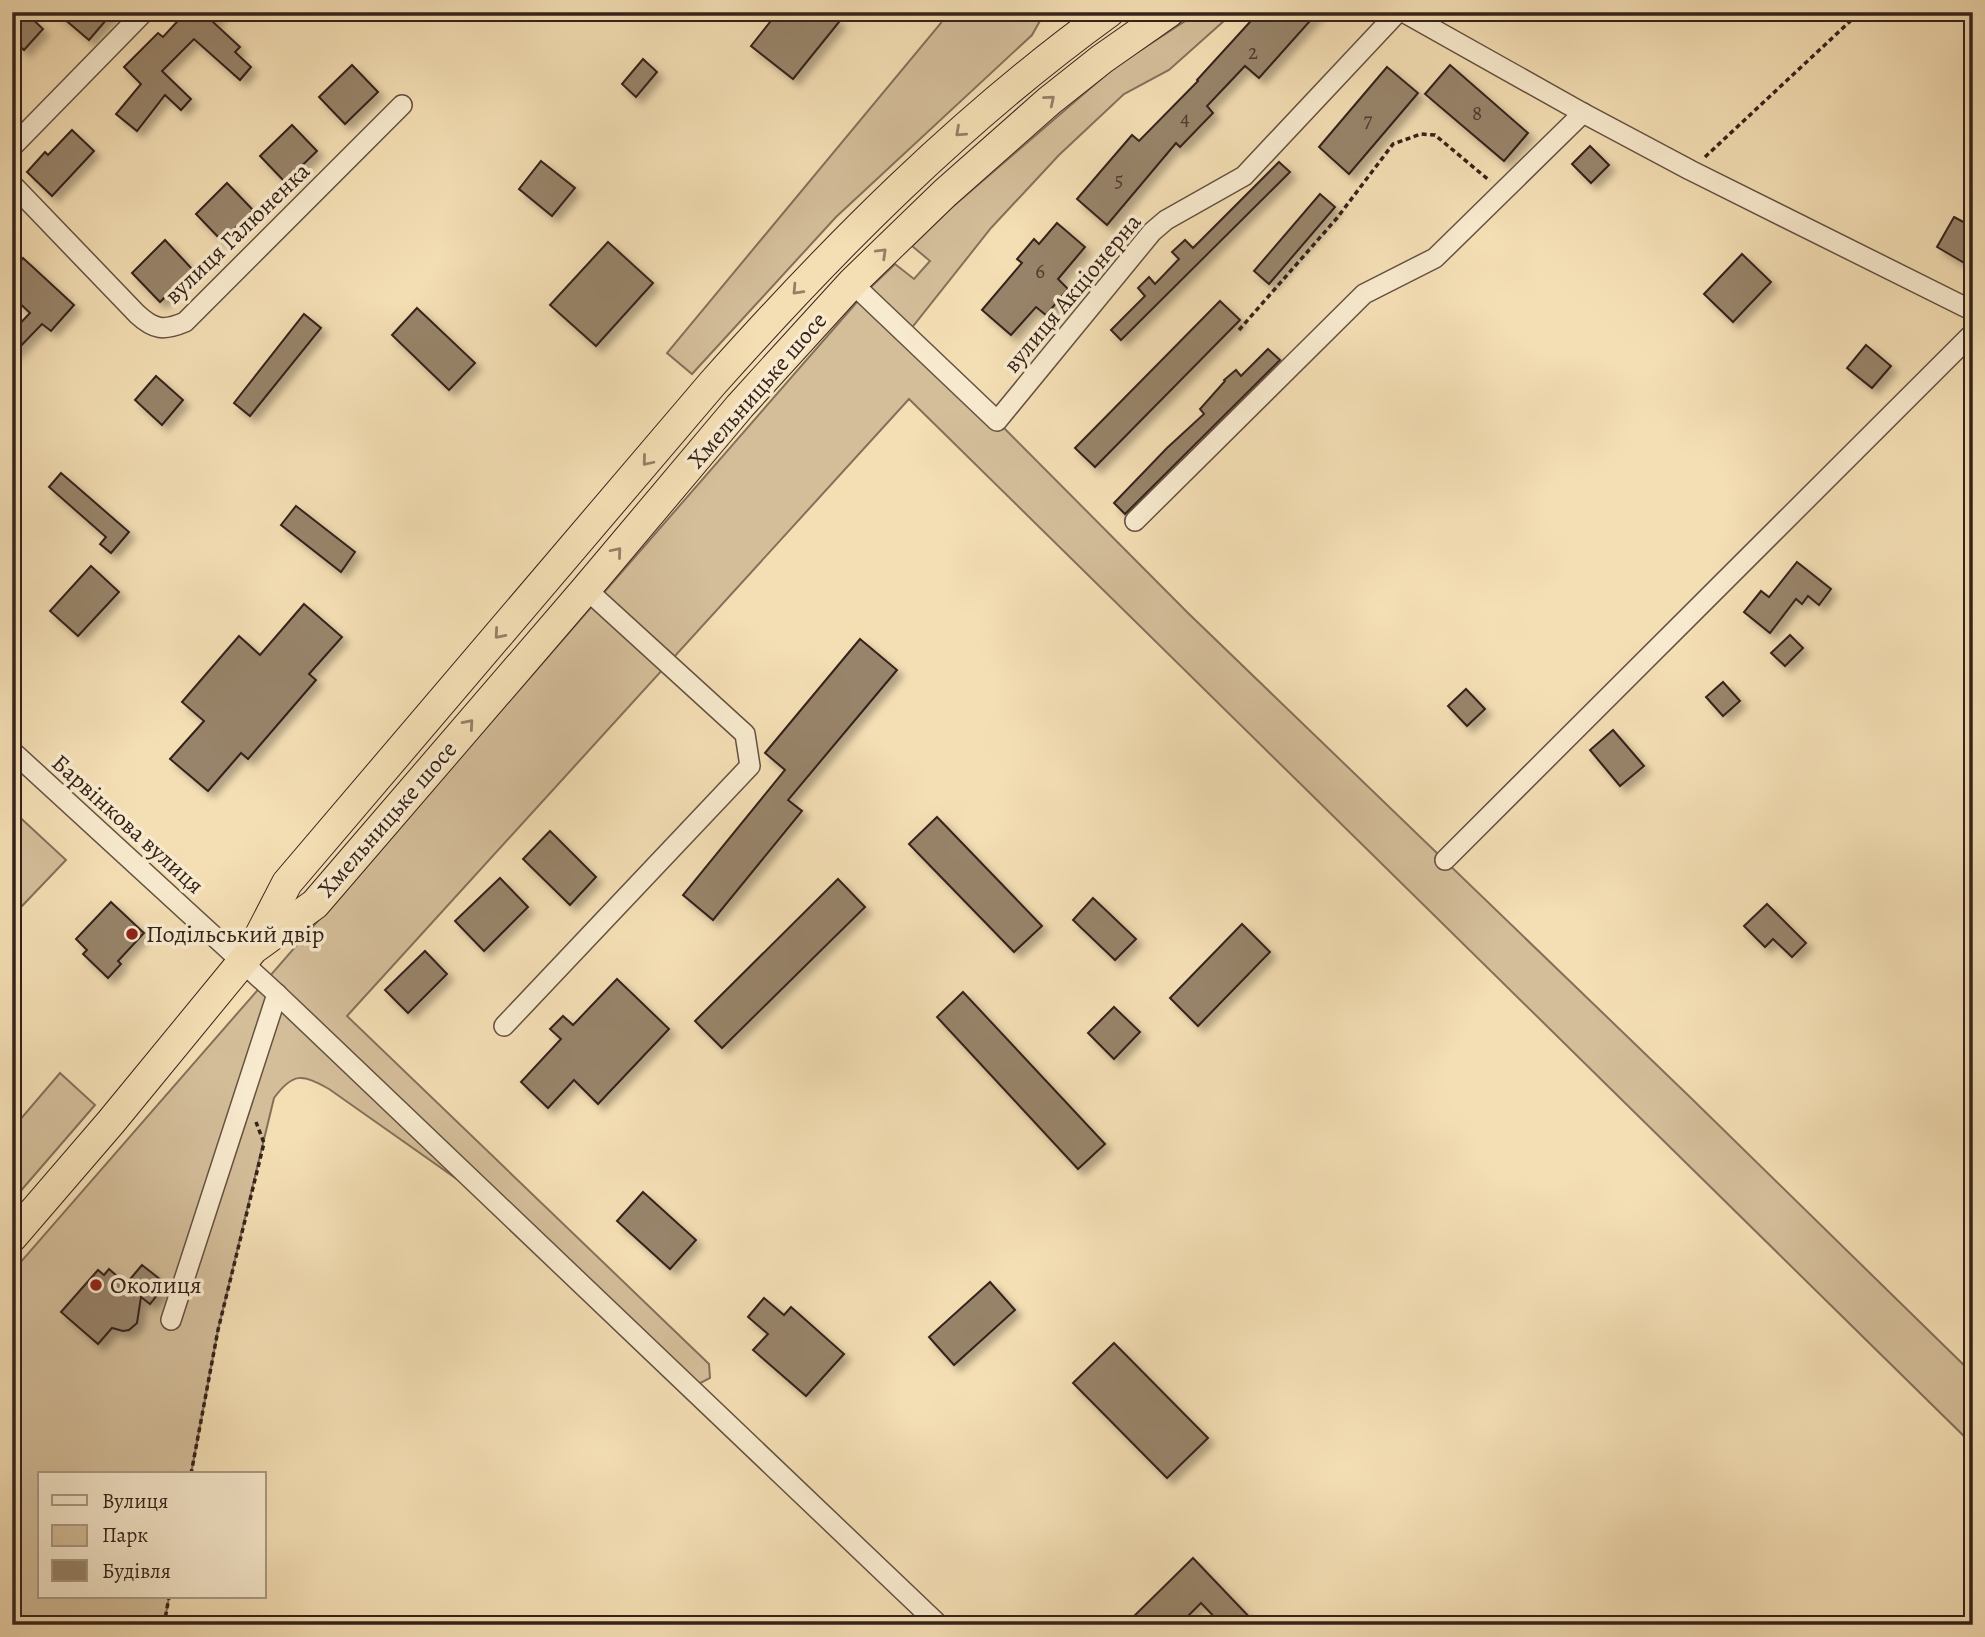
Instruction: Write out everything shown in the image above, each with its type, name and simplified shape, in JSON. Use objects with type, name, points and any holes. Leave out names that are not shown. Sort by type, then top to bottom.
[{"type":"highway","name":"Хмельницьке шосе","points":[[248,955],[287,883],[769,320],[920,167],[1025,76],[1109,12]]},
{"type":"highway","name":"Хмельницьке шосе","points":[[248,955],[314,904],[740,406],[852,283],[945,193],[1049,101],[1168,12]]},
{"type":"highway","points":[[12,1237],[248,955]]},
{"type":"street","points":[[12,147],[145,12]]},
{"type":"street","name":"вулиця Акціонерна","points":[[852,283],[997,421],[1152,232],[1166,220],[1244,176],[1398,12]]},
{"type":"street","points":[[1403,12],[1690,170],[1973,311]]},
{"type":"street","name":"вулиця Галюненка","points":[[12,184],[144,321],[170,328],[185,322],[402,105]]},
{"type":"street","points":[[1136,521],[1364,294],[1435,258],[1583,113]]},
{"type":"street","points":[[1445,860],[1973,333]]},
{"type":"street","points":[[504,1026],[750,766],[745,734],[586,589]]},
{"type":"street","name":"Барвінкова вулиця","points":[[12,751],[248,955],[277,994],[939,1625]]},
{"type":"street","points":[[171,1320],[277,994]]},
{"type":"path","points":[[1690,170],[1860,12]]},
{"type":"path","points":[[1239,330],[1337,218],[1393,144],[1421,134],[1435,135],[1503,191]]},
{"type":"path","points":[[191,1472],[218,1330],[264,1143],[245,1094]]},
{"type":"path","points":[[164,1625],[169,1598]]},
{"type":"green space","points":[[941,12],[1045,12],[1032,35],[836,217],[692,374],[667,353],[941,23]]},
{"type":"green space","points":[[1199,12],[1234,12],[1169,70],[1124,94],[1059,155],[991,228],[910,330],[868,290],[895,264],[914,279],[930,261],[912,246],[950,209],[1115,67]]},
{"type":"green space","points":[[864,294],[997,421],[1188,613],[1973,1374],[1973,1445],[909,399],[347,1016],[709,1364],[710,1378],[691,1388],[512,1218],[329,1089],[312,1080],[298,1078],[287,1084],[274,1098],[218,1330],[191,1472],[38,1472],[38,1598],[169,1598],[164,1625],[12,1625],[12,1272]]},
{"type":"green space","points":[[12,810],[66,860],[22,906],[12,897]]},
{"type":"green space","points":[[60,1073],[95,1105],[12,1201],[12,1129]]},
{"type":"building","points":[[12,12],[25,12],[43,29],[24,50],[12,39]]},
{"type":"building","points":[[56,12],[113,12],[89,40]]},
{"type":"building","points":[[186,12],[222,12],[213,22],[240,47],[235,52],[251,67],[240,80],[194,39],[162,71],[191,99],[181,110],[165,95],[137,131],[116,114],[141,84],[124,67],[158,33],[163,37]]},
{"type":"building","points":[[778,12],[828,12],[839,22],[793,79],[751,46]]},
{"type":"building","points":[[1259,12],[1318,12],[1259,78],[1245,66],[1207,106],[1213,113],[1180,147],[1176,143],[1107,225],[1077,199],[1132,135],[1139,141],[1198,81]]},
{"type":"building","points":[[643,59],[657,72],[636,97],[622,84]]},
{"type":"building","points":[[352,65],[378,92],[345,124],[319,97]]},
{"type":"building","points":[[1450,65],[1528,133],[1504,161],[1425,94]]},
{"type":"building","points":[[1387,67],[1418,93],[1349,174],[1319,147]]},
{"type":"building","points":[[292,125],[317,151],[285,182],[260,156]]},
{"type":"building","points":[[72,130],[94,151],[52,196],[27,172],[45,152],[48,155]]},
{"type":"building","points":[[1590,146],[1609,165],[1591,183],[1572,164]]},
{"type":"building","points":[[541,161],[575,188],[552,216],[519,189]]},
{"type":"building","points":[[1279,162],[1290,172],[1121,340],[1111,330],[1145,296],[1138,288],[1149,277],[1155,284],[1179,259],[1172,252],[1185,240],[1193,248]]},
{"type":"building","points":[[227,183],[253,210],[222,241],[196,214]]},
{"type":"building","points":[[1320,194],[1335,207],[1269,284],[1254,271]]},
{"type":"building","points":[[1954,217],[1973,227],[1973,268],[1937,247]]},
{"type":"building","points":[[1057,223],[1085,247],[1058,279],[1068,289],[1046,315],[1036,307],[1011,335],[982,310],[1022,263],[1017,259],[1034,239],[1039,244]]},
{"type":"building","points":[[165,240],[193,270],[160,302],[132,273]]},
{"type":"building","points":[[608,242],[653,283],[596,346],[550,305]]},
{"type":"building","points":[[1742,254],[1771,282],[1733,322],[1704,294]]},
{"type":"building","points":[[23,258],[74,305],[51,331],[42,324],[12,355],[12,332],[30,313],[12,296],[12,270]]},
{"type":"building","points":[[1220,301],[1240,320],[1095,467],[1075,448]]},
{"type":"building","points":[[417,308],[475,363],[449,390],[392,335]]},
{"type":"building","points":[[304,314],[321,328],[250,416],[234,403]]},
{"type":"building","points":[[1866,345],[1891,366],[1872,388],[1847,368]]},
{"type":"building","points":[[1268,349],[1280,360],[1125,514],[1114,503],[1204,414],[1200,409],[1224,380],[1236,370],[1241,376]]},
{"type":"building","points":[[156,376],[183,400],[162,425],[135,400]]},
{"type":"building","points":[[61,473],[129,532],[111,553],[100,544],[106,537],[49,487]]},
{"type":"building","points":[[296,506],[355,552],[341,572],[281,525]]},
{"type":"building","points":[[1797,562],[1831,589],[1819,605],[1808,596],[1802,604],[1796,599],[1770,633],[1744,612],[1761,591],[1769,597]]},
{"type":"building","points":[[91,566],[119,592],[78,636],[50,611]]},
{"type":"building","points":[[304,604],[342,637],[309,674],[316,680],[248,759],[241,753],[208,791],[170,759],[204,721],[182,702],[239,636],[260,655]]},
{"type":"building","points":[[1790,635],[1803,648],[1785,666],[1771,653]]},
{"type":"building","points":[[860,639],[897,670],[788,800],[802,811],[713,920],[683,895],[785,770],[765,753]]},
{"type":"building","points":[[1723,682],[1740,701],[1723,716],[1706,697]]},
{"type":"building","points":[[1466,689],[1485,709],[1467,726],[1448,706]]},
{"type":"building","points":[[1613,730],[1644,766],[1620,786],[1590,750]]},
{"type":"building","points":[[937,817],[1042,926],[1014,952],[909,844]]},
{"type":"building","points":[[550,831],[596,877],[570,905],[523,859]]},
{"type":"building","points":[[500,878],[528,907],[484,951],[455,921]]},
{"type":"building","points":[[838,879],[865,907],[722,1048],[695,1021]]},
{"type":"building","points":[[1093,898],[1136,939],[1115,960],[1073,920]]},
{"type":"building","points":[[111,902],[144,933],[118,961],[121,964],[108,978],[83,954],[87,950],[76,939]]},
{"type":"building","points":[[1767,904],[1806,943],[1792,957],[1773,939],[1765,947],[1744,926]]},
{"type":"building","points":[[1242,924],[1270,952],[1198,1026],[1170,998]]},
{"type":"building","points":[[425,951],[447,974],[408,1013],[385,990]]},
{"type":"building","points":[[617,979],[669,1029],[598,1104],[574,1080],[548,1108],[521,1082],[561,1039],[550,1029],[563,1016],[573,1025]]},
{"type":"building","points":[[963,992],[1105,1144],[1078,1169],[937,1017]]},
{"type":"building","points":[[1114,1007],[1140,1032],[1114,1059],[1088,1033]]},
{"type":"building","points":[[643,1192],[696,1240],[670,1269],[617,1221]]},
{"type":"building","points":[[142,1265],[166,1284],[150,1304],[141,1297],[137,1323],[129,1330],[112,1328],[98,1344],[61,1312],[98,1270],[104,1275],[109,1269],[126,1284]]},
{"type":"building","points":[[990,1282],[1015,1310],[954,1365],[929,1337]]},
{"type":"building","points":[[764,1298],[784,1315],[791,1307],[844,1354],[806,1396],[753,1350],[768,1334],[748,1317]]},
{"type":"building","points":[[1114,1343],[1208,1438],[1167,1478],[1073,1383]]},
{"type":"building","points":[[1193,1558],[1257,1625],[1222,1625],[1201,1603],[1179,1625],[1125,1625]]},
{"type":"place","name":"Подільський двір","points":[[132,934]]},
{"type":"place","name":"Околиця","points":[[96,1285]]}]
